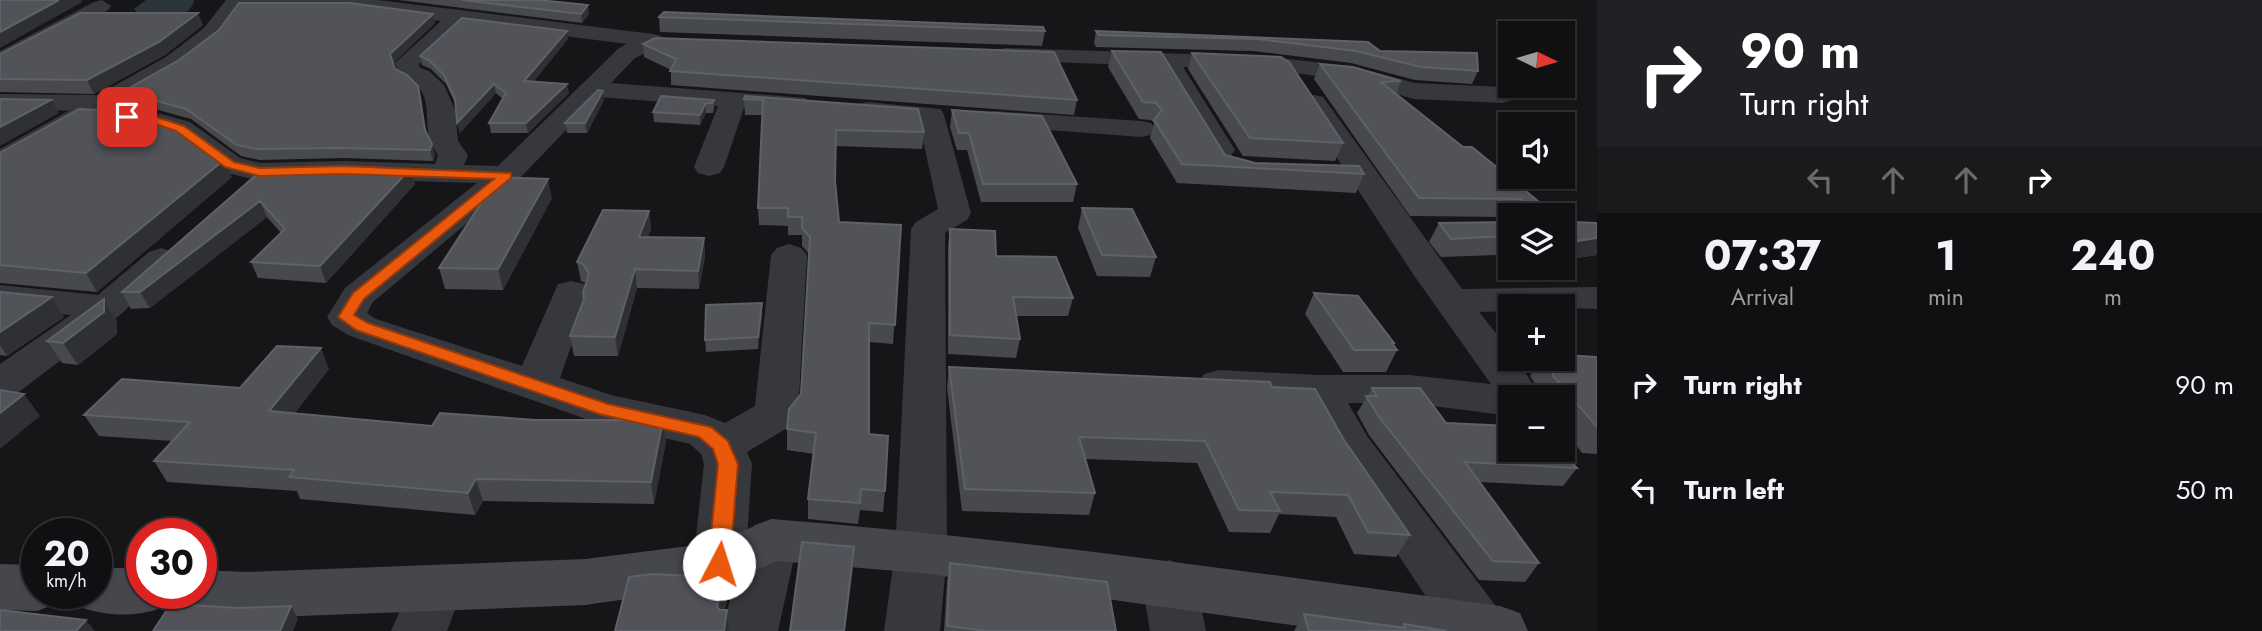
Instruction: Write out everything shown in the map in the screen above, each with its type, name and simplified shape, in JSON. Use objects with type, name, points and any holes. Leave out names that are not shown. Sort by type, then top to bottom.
[{"type":"main road","points":[[217,594],[428,609],[719,564],[772,540],[921,552],[1173,607],[1489,629]]},
{"type":"main road","points":[[0,587],[21,588]]},
{"type":"street","points":[[0,161],[183,54],[212,33],[236,1],[353,3],[665,42],[628,53],[506,175],[358,296],[346,317],[362,327],[605,409],[705,431],[722,446],[728,464],[719,564]]},
{"type":"street","points":[[0,61],[101,6]]},
{"type":"street","points":[[446,173],[453,155],[444,141],[442,110],[431,85],[420,76],[409,73],[407,64],[460,15]]},
{"type":"street","points":[[981,55],[1254,61],[1350,73],[1414,91],[1498,95]]},
{"type":"street","points":[[1167,60],[1226,158],[1237,168]]},
{"type":"street","points":[[1288,66],[1399,229],[1512,385]]},
{"type":"street","points":[[590,89],[1141,128]]},
{"type":"street","points":[[709,167],[734,100]]},
{"type":"street","points":[[0,102],[89,108],[150,119],[180,128],[230,165],[260,172],[344,170],[506,175]]},
{"type":"street","points":[[912,631],[921,552],[928,229],[955,213],[953,116]]},
{"type":"street","points":[[229,199],[260,172]]},
{"type":"street","points":[[1324,173],[1361,174]]},
{"type":"street","points":[[1399,229],[1441,229]]},
{"type":"street","points":[[0,385],[107,307],[188,235]]},
{"type":"street","points":[[722,446],[776,414],[789,255]]},
{"type":"street","points":[[536,386],[571,292]]},
{"type":"street","points":[[0,296],[107,307]]},
{"type":"street","points":[[1451,301],[1597,298]]},
{"type":"street","points":[[923,370],[964,372]]},
{"type":"street","points":[[1183,382],[1318,389],[1410,389],[1498,399]]},
{"type":"street","points":[[1318,389],[1351,448],[1489,629]]},
{"type":"street","points":[[750,631],[772,540]]},
{"type":"shaded area","points":[[146,0],[194,0],[172,31],[145,20],[134,9]]},
{"type":"building","points":[[0,0],[59,0],[0,32]]},
{"type":"building","points":[[462,0],[538,0],[588,5],[581,14]]},
{"type":"building","points":[[239,3],[350,3],[433,14],[390,54],[395,69],[407,75],[418,86],[425,130],[432,144],[430,150],[256,149],[237,145],[186,109],[146,98],[115,96],[179,60],[219,30]]},
{"type":"building","points":[[664,12],[1043,27],[1045,31],[659,17]]},
{"type":"building","points":[[80,13],[198,13],[159,42],[87,80],[0,79],[0,54]]},
{"type":"building","points":[[462,18],[567,31],[524,81],[567,84],[526,123],[489,123],[506,93],[494,84],[457,123],[455,99],[444,75],[429,60],[420,56]]},
{"type":"building","points":[[1096,31],[1368,42],[1380,51],[1477,53],[1478,71],[1421,67],[1356,51],[1257,39],[1099,35]]},
{"type":"building","points":[[655,38],[1054,52],[1077,100],[670,71],[676,59],[643,44]]},
{"type":"building","points":[[1112,51],[1161,52],[1225,155],[1255,163],[1359,166],[1364,174],[1182,164],[1154,120],[1162,110],[1156,103],[1143,102]]},
{"type":"building","points":[[1192,53],[1281,57],[1289,62],[1343,143],[1250,138]]},
{"type":"building","points":[[1320,64],[1353,67],[1401,81],[1381,82],[1463,147],[1472,147],[1498,168],[1498,189],[1523,189],[1540,203],[1522,203],[1522,199],[1419,198]]},
{"type":"building","points":[[598,90],[603,91],[585,123],[565,123]]},
{"type":"building","points":[[661,96],[714,100],[712,103],[706,103],[700,115],[653,112]]},
{"type":"building","points":[[745,96],[918,109],[924,132],[836,130],[835,181],[839,222],[901,225],[895,325],[869,323],[869,434],[888,436],[885,491],[861,489],[860,503],[808,499],[816,433],[787,429],[789,409],[801,394],[810,237],[802,228],[802,217],[788,217],[788,208],[758,208],[763,100],[744,99]]},
{"type":"building","points":[[0,99],[51,100],[0,127]]},
{"type":"building","points":[[79,109],[128,112],[159,119],[208,153],[224,160],[86,273],[0,265],[0,153]]},
{"type":"building","points":[[952,110],[1042,116],[1077,184],[983,184],[969,133],[959,133]]},
{"type":"building","points":[[263,169],[410,169],[320,266],[251,262],[285,229],[260,201],[140,292],[122,292]]},
{"type":"building","points":[[498,177],[548,179],[498,269],[439,268]]},
{"type":"building","points":[[1082,208],[1132,209],[1156,257],[1102,255]]},
{"type":"building","points":[[603,210],[649,211],[639,237],[704,238],[698,271],[635,269],[615,337],[570,336],[584,299],[583,292],[589,274],[583,264],[577,262]]},
{"type":"building","points":[[1498,222],[1498,236],[1451,239],[1439,223]]},
{"type":"building","points":[[1575,222],[1597,223],[1597,238],[1575,241]]},
{"type":"building","points":[[950,229],[995,231],[996,256],[1056,257],[1073,298],[1013,297],[1020,339],[950,335]]},
{"type":"building","points":[[0,292],[52,297],[0,332]]},
{"type":"building","points":[[1314,293],[1358,296],[1397,350],[1354,350]]},
{"type":"building","points":[[104,299],[104,312],[63,343],[47,341]]},
{"type":"building","points":[[762,303],[758,337],[705,340],[706,305]]},
{"type":"building","points":[[277,346],[321,348],[269,411],[432,426],[440,413],[536,420],[663,420],[651,482],[476,479],[468,493],[289,477],[294,470],[154,461],[190,422],[84,415],[122,379],[240,388]]},
{"type":"building","points":[[1575,356],[1597,357],[1597,427],[1575,402],[1575,385],[1561,385],[1553,376],[1553,371],[1575,371]]},
{"type":"building","points":[[949,367],[1270,382],[1272,387],[1315,389],[1344,440],[1410,535],[1368,532],[1348,495],[1270,492],[1280,511],[1239,510],[1205,441],[1079,437],[1095,493],[965,489]]},
{"type":"building","points":[[1372,388],[1420,388],[1446,423],[1498,425],[1498,462],[1572,462],[1577,468],[1465,462],[1539,563],[1493,561],[1379,417],[1366,396],[1377,396]]},
{"type":"building","points":[[0,390],[24,394],[0,413]]},
{"type":"building","points":[[802,542],[854,547],[844,631],[790,631]]},
{"type":"building","points":[[950,563],[1107,582],[1116,631],[986,631],[947,626]]},
{"type":"building","points":[[653,574],[725,578],[717,607],[727,610],[724,631],[615,631],[629,577]]},
{"type":"building","points":[[291,606],[280,631],[153,631],[168,609]]},
{"type":"building","points":[[0,610],[86,620],[76,631],[0,631]]},
{"type":"building","points":[[1304,614],[1405,628],[1404,624],[1446,631],[1309,631]]},
{"type":"route","points":[[127,117],[150,119],[180,128],[230,165],[260,172],[344,170],[506,175],[358,296],[346,317],[362,327],[605,409],[705,431],[722,446],[728,464],[719,564]]}]
